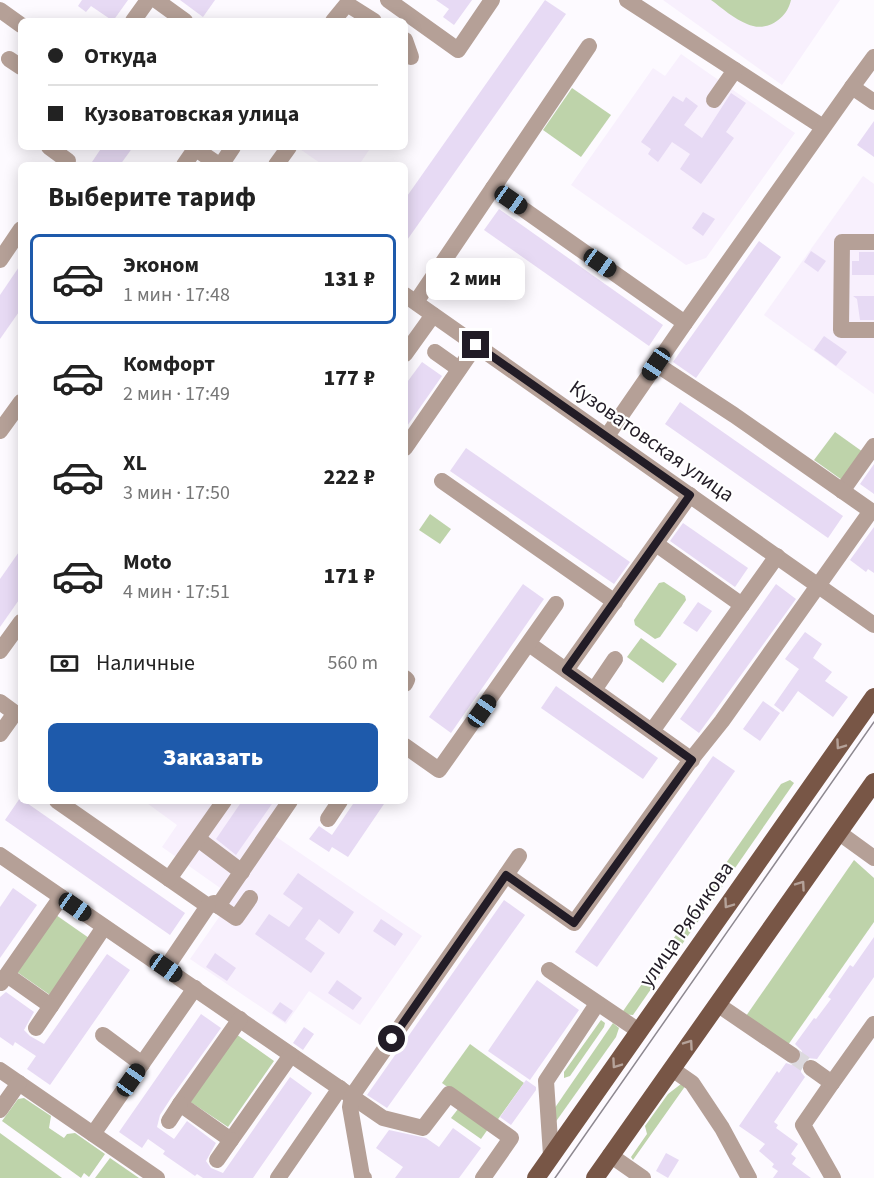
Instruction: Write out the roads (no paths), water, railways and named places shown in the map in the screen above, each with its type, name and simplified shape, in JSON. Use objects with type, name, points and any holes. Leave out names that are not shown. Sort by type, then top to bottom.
[{"type":"main road","name":"улица Рябикова","points":[[536,1178],[874,697]]},
{"type":"main road","points":[[595,1178],[874,782]]},
{"type":"street","points":[[135,18],[148,0]]},
{"type":"street","points":[[156,0],[181,18]]},
{"type":"street","points":[[388,0],[458,50],[492,0]]},
{"type":"street","points":[[627,0],[823,127]]},
{"type":"street","points":[[335,18],[347,4],[369,18]]},
{"type":"street","points":[[0,10],[18,23]]},
{"type":"street","points":[[410,298],[493,188],[590,46]]},
{"type":"street","points":[[408,48],[411,57]]},
{"type":"street","points":[[607,436],[874,57]]},
{"type":"street","points":[[714,100],[735,70]]},
{"type":"street","points":[[852,87],[874,102]]},
{"type":"street","points":[[52,150],[65,162]]},
{"type":"street","points":[[197,150],[215,162]]},
{"type":"street","points":[[493,188],[685,323]]},
{"type":"street","points":[[0,260],[18,233]]},
{"type":"street","points":[[874,242],[843,242],[841,330],[874,330]]},
{"type":"street","name":"Кузоватовская улица","points":[[410,298],[874,624]]},
{"type":"street","points":[[408,345],[433,315]]},
{"type":"street","points":[[408,444],[476,345]]},
{"type":"street","points":[[435,352],[459,369]]},
{"type":"street","points":[[506,875],[574,923],[722,721],[871,511],[734,415],[656,364]]},
{"type":"street","points":[[0,431],[18,406]]},
{"type":"street","points":[[842,491],[874,446]]},
{"type":"street","points":[[442,481],[615,602]]},
{"type":"street","points":[[566,670],[690,495]]},
{"type":"street","points":[[656,544],[742,605]]},
{"type":"street","points":[[652,731],[777,556]]},
{"type":"street","points":[[408,748],[439,770],[556,604]]},
{"type":"street","points":[[0,651],[18,625]]},
{"type":"street","points":[[529,644],[692,760]]},
{"type":"street","points":[[594,690],[615,659]]},
{"type":"street","points":[[0,702],[15,713],[0,734]]},
{"type":"street","points":[[61,804],[169,879],[236,918],[250,898]]},
{"type":"street","points":[[169,879],[222,804]]},
{"type":"street","points":[[166,968],[242,872],[288,804]]},
{"type":"street","points":[[327,819],[338,804]]},
{"type":"street","points":[[838,832],[874,858]]},
{"type":"street","points":[[198,839],[242,872]]},
{"type":"street","points":[[278,1178],[346,1092],[519,856]]},
{"type":"street","points":[[2,862],[61,897],[383,1118],[423,1128],[449,1094],[511,1138],[483,1178]]},
{"type":"street","points":[[51,1006],[3,980],[61,897]]},
{"type":"street","points":[[36,1028],[104,927]]},
{"type":"street","points":[[549,970],[639,1031]]},
{"type":"street","points":[[93,1134],[195,988]]},
{"type":"street","points":[[551,1155],[546,1081],[597,1004]]},
{"type":"street","points":[[717,1004],[792,1055]]},
{"type":"street","points":[[169,1121],[240,1019]]},
{"type":"street","points":[[833,1178],[803,1125],[874,1024]]},
{"type":"street","points":[[103,1035],[142,1064]]},
{"type":"street","points":[[217,1160],[291,1054]]},
{"type":"street","points":[[811,1068],[832,1083]]},
{"type":"street","points":[[672,1069],[692,1083],[722,1128],[749,1178]]},
{"type":"street","points":[[0,1070],[157,1178]]},
{"type":"street","points":[[0,1110],[19,1083]]},
{"type":"street","points":[[346,1092],[364,1178]]},
{"type":"street","points":[[180,1104],[231,1140]]},
{"type":"street","points":[[610,1155],[644,1178]]},
{"type":"tunnel","points":[[792,1055],[811,1068]]},
{"type":"tram line","points":[[555,1178],[874,722]]}]
